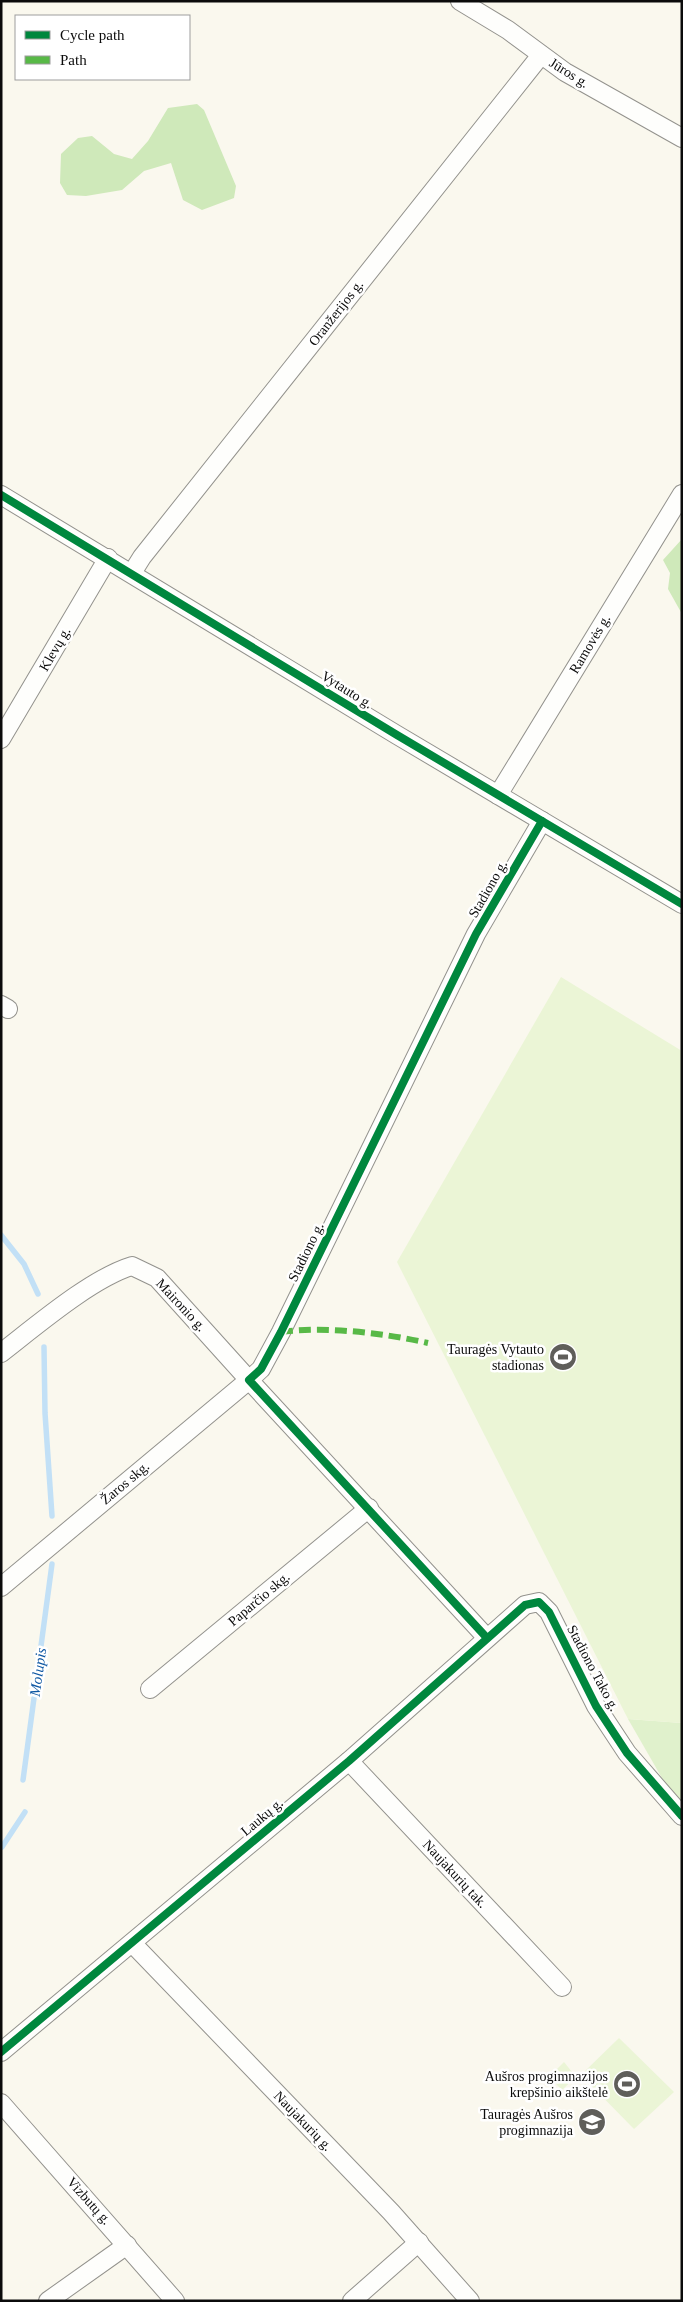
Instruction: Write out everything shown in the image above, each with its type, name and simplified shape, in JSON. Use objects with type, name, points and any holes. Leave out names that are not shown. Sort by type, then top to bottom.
[{"type":"street","name":"Jūros g.","points":[[460,1],[508,30],[565,72],[682,138]]},
{"type":"street","name":"Oranžerijos g.","points":[[132,573],[142,557],[541,55]]},
{"type":"street","name":"Ramovės g.","points":[[498,795],[682,494]]},
{"type":"street","name":"Vytauto g.","points":[[1,495],[108,558],[378,724],[682,904]]},
{"type":"street","name":"Klevų g.","points":[[1,739],[108,558]]},
{"type":"street","name":"Stadiono g.","points":[[249,1380],[260,1369],[281,1332],[476,934],[542,821]]},
{"type":"street","name":"Maironio g.","points":[[1,1353],[98,1281],[118,1270],[132,1266],[157,1278],[249,1380]]},
{"type":"street","points":[[249,1380],[487,1638]]},
{"type":"street","name":"Žaros skg.","points":[[1,1587],[249,1380]]},
{"type":"street","name":"Paparčio skg.","points":[[150,1689],[369,1508]]},
{"type":"street","name":"Laukų g.","points":[[1,2052],[349,1760],[526,1604],[538,1602]]},
{"type":"street","name":"Stadiono Tako g.","points":[[538,1602],[549,1612],[596,1706],[627,1753],[682,1816]]},
{"type":"street","name":"Naujakurių tak.","points":[[349,1760],[562,1987]]},
{"type":"street","name":"Naujakurių g.","points":[[132,1943],[419,2242],[470,2301]]},
{"type":"street","name":"Vizbutų g.","points":[[1,2103],[175,2301]]},
{"type":"street","points":[[352,2301],[419,2242]]},
{"type":"street","points":[[48,2301],[127,2245]]},
{"type":"green space","points":[[197,104],[204,110],[236,186],[234,198],[202,210],[183,200],[171,163],[144,171],[122,190],[86,196],[67,195],[60,183],[61,154],[78,138],[92,136],[114,154],[132,159],[148,141],[168,108]]},
{"type":"green space","points":[[682,539],[682,614],[668,589],[670,573],[663,560]]},
{"type":"green space","name":"Tauragės Vytauto stadionas","points":[[561,977],[682,1051],[682,1723],[628,1719],[397,1262]]},
{"type":"green space","points":[[628,1719],[682,1723],[682,1807],[666,1785]]},
{"type":"green space","name":"Aušros progimnazijos krepšinio aikštelė","points":[[619,2038],[674,2092],[634,2129],[581,2075]]},
{"type":"green space","points":[[564,2062],[576,2077],[562,2090],[549,2077]]},
{"type":"waterway","name":"Molupis","points":[[1,1235],[24,1264],[38,1294]]},
{"type":"waterway","name":"Molupis","points":[[44,1347],[45,1413],[52,1516]]},
{"type":"waterway","name":"Molupis","points":[[23,1780],[52,1564]]},
{"type":"waterway","name":"Molupis","points":[[2,1847],[25,1812]]},
{"type":"marked path","points":[[281,1332],[335,1330],[392,1336],[428,1343]]},
{"type":"cycle path","points":[[1,495],[397,735],[682,904]]},
{"type":"cycle path","points":[[487,1638],[249,1380],[261,1369],[281,1332],[476,934],[542,821]]},
{"type":"cycle path","points":[[1,2052],[349,1761],[525,1605],[539,1602],[549,1612],[596,1706],[627,1753],[682,1816]]},
{"type":"place","name":"Tauragės Vytauto stadionas","points":[[563,1357]]},
{"type":"place","name":"Aušros progimnazijos krepšinio aikštelė","points":[[627,2084]]},
{"type":"place","name":"Tauragės Aušros progimnazija","points":[[592,2122]]}]
